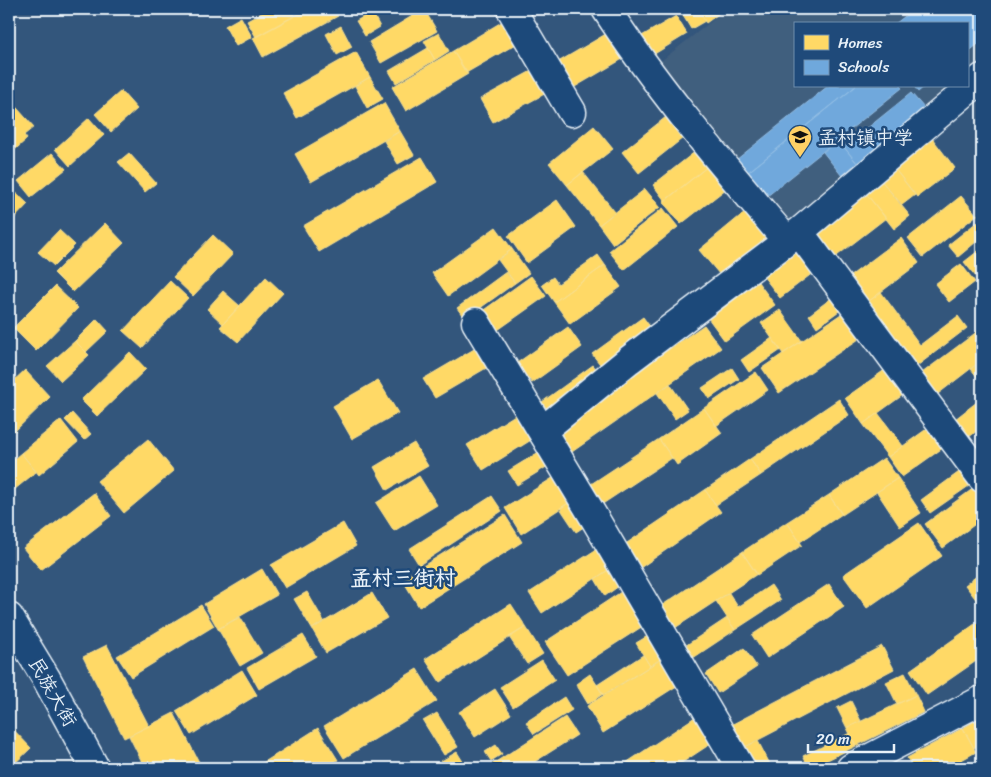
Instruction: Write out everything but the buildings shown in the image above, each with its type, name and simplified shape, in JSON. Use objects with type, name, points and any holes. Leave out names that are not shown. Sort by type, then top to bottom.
[{"type":"street","points":[[511,9],[572,112]]},
{"type":"street","points":[[606,9],[682,116],[793,236],[982,478]]},
{"type":"street","points":[[542,431],[629,360],[793,236],[982,78]]},
{"type":"street","points":[[476,322],[596,519],[741,768]]},
{"type":"street","name":"民族大街","points":[[9,617],[46,678],[96,768]]},
{"type":"street","points":[[851,768],[982,700]]},
{"type":"shaded area","name":"孟村镇中学","points":[[727,9],[982,9],[982,64],[968,76],[968,22],[794,22],[794,88],[954,88],[785,229],[657,64]]},
{"type":"place","name":"孟村镇中学","points":[[800,158]]},
{"type":"district","name":"孟村三街村","points":[[403,578]]}]
